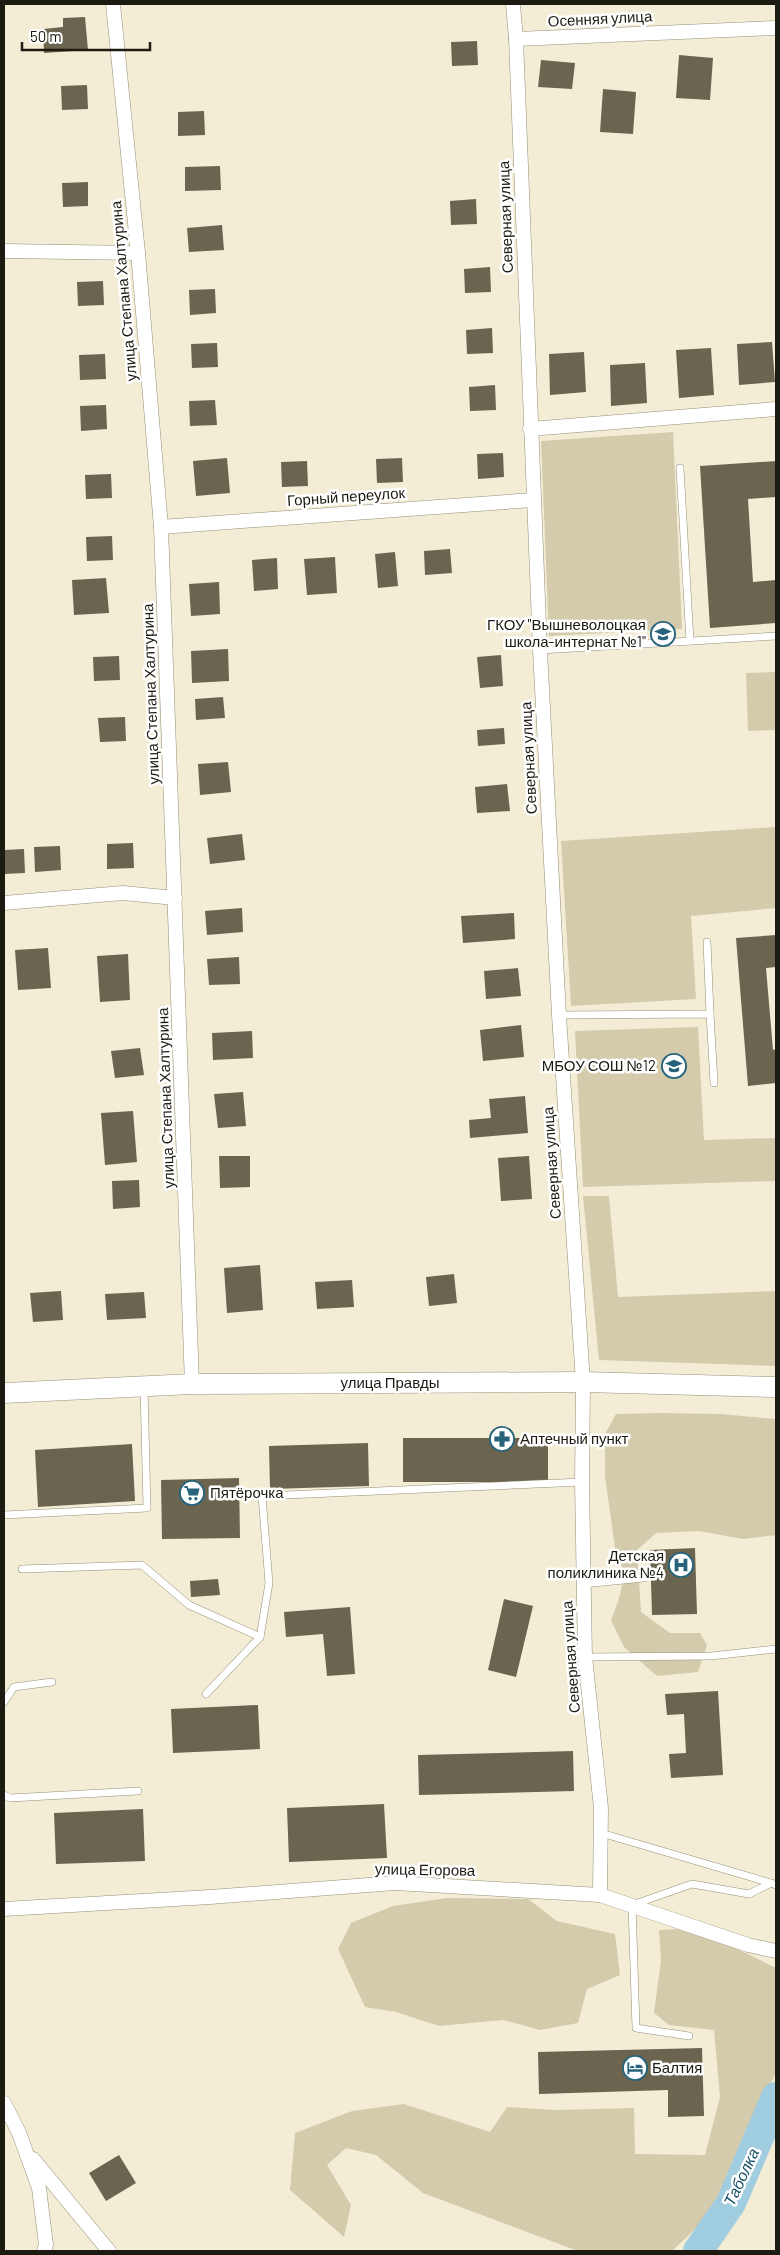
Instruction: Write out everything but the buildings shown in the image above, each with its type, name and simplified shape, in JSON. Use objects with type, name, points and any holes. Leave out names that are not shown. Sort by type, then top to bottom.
[{"type":"street","name":"улица Степана Халтурина","points":[[113,4],[138,253],[161,527],[176,898],[192,1384]]},
{"type":"street","name":"Северная улица","points":[[513,4],[516,39],[540,650],[559,1015],[583,1382],[582,1482],[585,1657],[601,1808],[600,1894]]},
{"type":"street","name":"Осенняя улица","points":[[516,39],[776,28]]},
{"type":"street","points":[[4,251],[138,253]]},
{"type":"street","points":[[530,429],[776,409]]},
{"type":"street","name":"Горный переулок","points":[[161,527],[533,500]]},
{"type":"street","points":[[4,903],[123,892],[176,898]]},
{"type":"street","name":"улица Правды","points":[[4,1393],[192,1384],[583,1382],[776,1387]]},
{"type":"street","name":"улица Егорова","points":[[4,1909],[210,1897],[396,1883],[600,1894],[748,1945],[776,1951]]},
{"type":"street","points":[[4,2103],[39,2188],[46,2245],[44,2251]]},
{"type":"street","points":[[24,2149],[109,2251]]},
{"type":"lane","points":[[680,468],[690,641]]},
{"type":"lane","points":[[540,650],[776,636]]},
{"type":"lane","points":[[706,942],[714,1084]]},
{"type":"lane","points":[[559,1015],[710,1014]]},
{"type":"lane","points":[[4,1515],[147,1508],[144,1387]]},
{"type":"lane","points":[[206,1694],[260,1637],[269,1583],[262,1496],[582,1482]]},
{"type":"lane","points":[[22,1569],[142,1565],[188,1605],[260,1637]]},
{"type":"lane","points":[[583,1584],[644,1578]]},
{"type":"lane","points":[[585,1657],[710,1656],[776,1649]]},
{"type":"lane","points":[[4,1702],[14,1687],[52,1682]]},
{"type":"lane","points":[[4,1795],[10,1798],[138,1791]]},
{"type":"lane","points":[[601,1832],[774,1884]]},
{"type":"lane","points":[[689,2036],[636,2028],[632,1906],[692,1884],[749,1894],[774,1884]]},
{"type":"shaded area","points":[[673,432],[682,629],[549,636],[541,441]]},
{"type":"shaded area","points":[[776,672],[776,730],[748,731],[746,673]]},
{"type":"shaded area","points":[[776,827],[776,908],[691,916],[696,999],[571,1006],[561,841]]},
{"type":"shaded area","points":[[698,1027],[704,1140],[776,1138],[776,1181],[583,1187],[575,1031]]},
{"type":"shaded area","points":[[583,1196],[609,1196],[618,1297],[776,1291],[776,1366],[599,1360]]},
{"type":"shaded area","points":[[616,1414],[721,1414],[776,1419],[776,1535],[743,1539],[699,1531],[656,1533],[637,1550],[641,1612],[670,1633],[700,1633],[707,1645],[698,1672],[657,1676],[624,1647],[611,1620],[620,1596],[623,1570],[616,1555],[605,1476],[605,1434]]},
{"type":"shaded area","points":[[447,1898],[528,1899],[557,1921],[615,1934],[620,1975],[587,1989],[578,2023],[540,2030],[503,2020],[439,2026],[396,2012],[365,2007],[338,1949],[351,1923],[393,1906]]},
{"type":"shaded area","points":[[681,1929],[723,1942],[776,1968],[776,2072],[713,2212],[672,2251],[578,2251],[423,2193],[376,2155],[346,2148],[327,2165],[351,2205],[344,2237],[290,2190],[295,2133],[352,2111],[404,2104],[490,2132],[507,2107],[555,2110],[634,2108],[635,2154],[705,2155],[720,2097],[714,2030],[669,2025],[654,2013],[661,1960],[659,1930]]},
{"type":"waterway","name":"Таболка","points":[[698,2251],[731,2203],[776,2097]]},
{"type":"place","name":"ГКОУ \"Вышневолоцкая школа-интернат №1\"","points":[[663,634]]},
{"type":"place","name":"МБОУ СОШ №12","points":[[674,1066]]},
{"type":"place","name":"Аптечный пункт","points":[[502,1439]]},
{"type":"place","name":"Пятёрочка","points":[[192,1493]]},
{"type":"place","name":"Детская поликлиника №4","points":[[681,1565]]},
{"type":"place","name":"Балтия","points":[[635,2068]]}]
